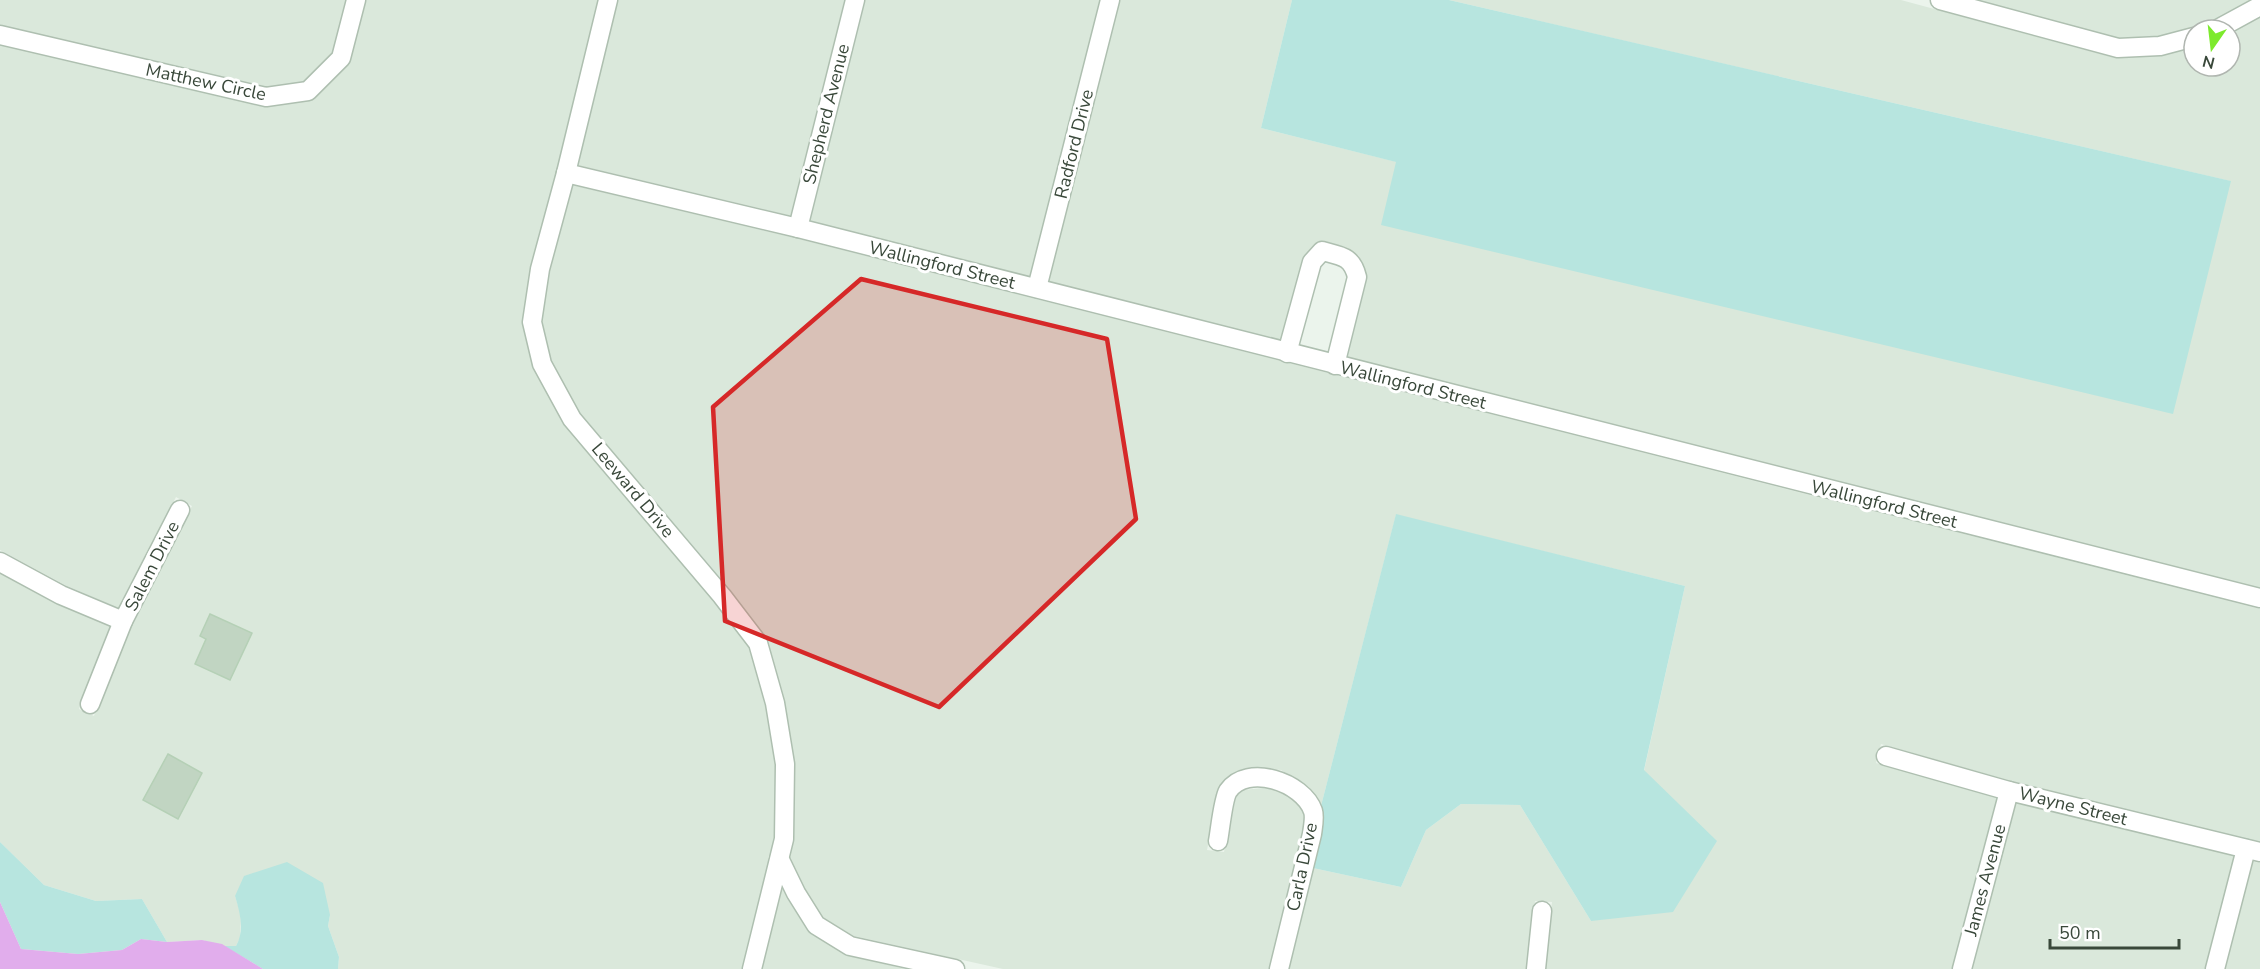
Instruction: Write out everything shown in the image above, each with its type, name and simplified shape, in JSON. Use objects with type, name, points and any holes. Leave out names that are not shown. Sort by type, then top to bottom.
[{"type":"street","name":"Matthew Circle","points":[[0,35],[266,97],[308,91],[341,58],[356,0]]},
{"type":"street","name":"Leeward Drive","points":[[608,0],[540,269],[532,322],[542,364],[572,419],[722,596],[758,643],[775,703],[785,764],[784,839],[752,969]]},
{"type":"street","name":"Shepherd Avenue","points":[[798,228],[855,0]]},
{"type":"street","name":"Radford Drive","points":[[1037,288],[1110,0]]},
{"type":"street","points":[[1940,0],[2118,48],[2160,46],[2182,40]]},
{"type":"street","points":[[2238,18],[2260,6]]},
{"type":"street","name":"Wallingford Street","points":[[566,173],[798,228],[1335,366],[2260,598]]},
{"type":"street","points":[[1287,353],[1311,262],[1322,251],[1343,256],[1354,264],[1357,277],[1335,366]]},
{"type":"street","name":"Salem Drive","points":[[90,704],[123,621],[180,510]]},
{"type":"street","name":"Salem Drive","points":[[0,562],[62,595],[123,621]]},
{"type":"street","name":"Wayne Street","points":[[1886,756],[2009,791],[2253,850]]},
{"type":"street","name":"Carla Drive","points":[[1218,841],[1228,792],[1240,780],[1264,778],[1279,780],[1305,795],[1314,812],[1312,834],[1279,969]]},
{"type":"street","name":"James Avenue","points":[[1962,969],[2009,791]]},
{"type":"street","points":[[2215,969],[2253,850]]},
{"type":"street","points":[[780,860],[796,893],[816,925],[850,946],[955,969]]},
{"type":"street","points":[[1536,969],[1542,911]]},
{"type":"highlighted area","points":[[861,279],[1107,339],[1136,519],[939,707],[725,621],[713,407]]},
{"type":"shaded area","points":[[0,0],[346,0],[334,53],[304,82],[267,87],[0,25]]},
{"type":"shaded area","points":[[365,0],[599,0],[531,267],[523,325],[534,370],[565,426],[715,602],[750,648],[766,706],[776,765],[775,839],[772,854],[768,857],[770,862],[743,969],[338,969],[339,957],[328,926],[330,915],[235,896],[241,915],[240,938],[236,946],[224,946],[202,940],[167,942],[142,899],[96,901],[44,885],[0,842],[0,573],[57,604],[112,627],[79,709],[94,716],[131,626],[192,506],[176,497],[120,609],[65,585],[0,550],[0,45],[264,107],[309,101],[347,66]]},
{"type":"shaded area","points":[[617,0],[846,0],[792,216],[577,165]]},
{"type":"shaded area","points":[[864,0],[1101,0],[1031,277],[809,221]]},
{"type":"shaded area","points":[[1119,0],[1292,0],[1261,128],[1397,162],[1382,225],[2230,181],[1449,0],[1901,0],[2115,58],[2161,55],[2182,50],[2182,78],[2242,78],[2242,27],[2260,17],[2260,588],[1346,358],[1366,273],[1359,256],[1345,247],[1324,241],[1316,244],[1306,254],[1281,341],[1048,281]]},
{"type":"shaded area","points":[[1292,0],[1449,0],[2231,181],[2173,414],[1381,225],[1396,162],[1261,128]]},
{"type":"shaded area","points":[[1977,0],[2251,0],[2218,18],[2182,18],[2182,30],[2159,36],[2119,38]]},
{"type":"shaded area","points":[[572,185],[795,238],[2260,609],[2260,842],[2011,781],[1881,744],[1876,763],[1998,798],[1953,969],[1544,969],[1552,902],[1535,901],[1527,969],[1288,969],[1313,868],[1401,887],[1426,830],[1461,804],[1520,805],[1591,921],[1644,771],[1685,586],[1396,515],[1321,806],[1309,787],[1281,770],[1264,768],[1240,770],[1222,784],[1219,790],[1207,850],[1224,852],[1236,797],[1243,790],[1276,789],[1298,803],[1305,815],[1304,833],[1270,969],[1003,969],[854,936],[822,917],[789,858],[793,839],[794,761],[784,699],[766,639],[729,588],[579,412],[550,360],[541,321],[548,271]]},
{"type":"shaded area","points":[[1396,514],[1685,586],[1644,770],[1717,841],[1673,912],[1591,921],[1520,805],[1461,804],[1426,830],[1401,887],[1313,868],[1321,836],[1321,806]]},
{"type":"shaded area","points":[[2015,803],[2235,856],[2206,969],[1971,969]]},
{"type":"shaded area","points":[[0,842],[44,885],[96,901],[142,899],[167,942],[141,939],[122,950],[78,954],[21,949],[0,902]]},
{"type":"shaded area","points":[[2252,861],[2260,863],[2260,969],[2224,969]]},
{"type":"shaded area","points":[[287,862],[323,883],[330,915],[328,926],[339,957],[338,969],[263,969],[224,946],[236,946],[239,940],[241,921],[235,896],[244,876]]},
{"type":"shaded area","points":[[782,886],[812,934],[848,955],[905,969],[761,969]]},
{"type":"shaded area","points":[[0,902],[21,949],[78,954],[122,950],[141,939],[167,942],[202,940],[222,944],[263,969],[0,969]]},
{"type":"building","points":[[210,614],[252,633],[230,680],[195,664],[206,639],[200,636]]},
{"type":"building","points":[[168,754],[202,773],[178,819],[143,800]]}]
